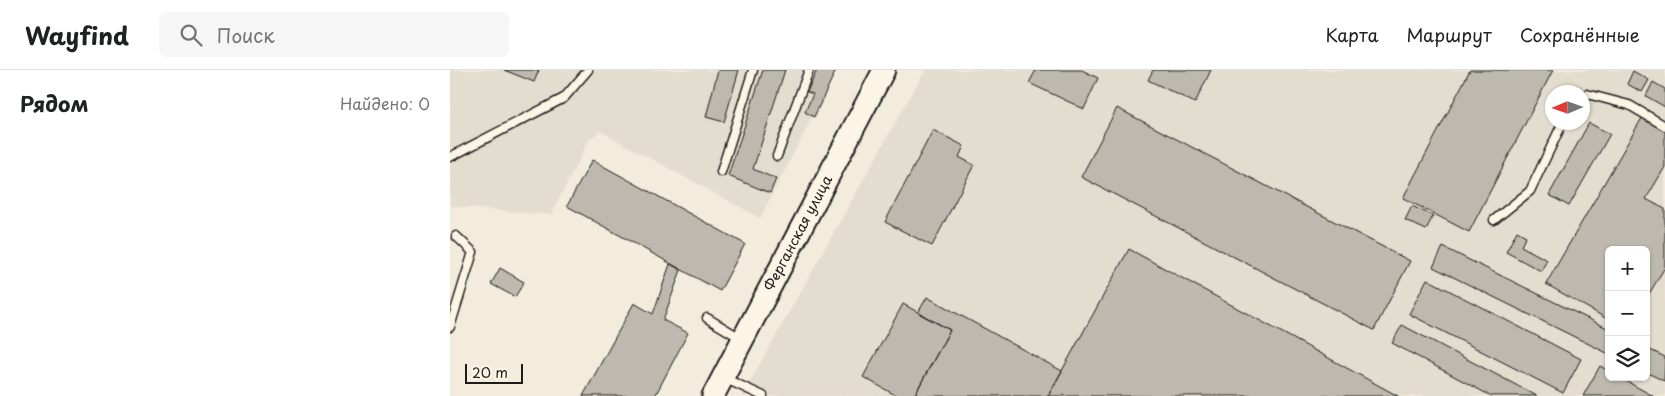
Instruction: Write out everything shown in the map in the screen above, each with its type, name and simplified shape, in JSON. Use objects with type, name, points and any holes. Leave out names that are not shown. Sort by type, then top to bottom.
[{"type":"street","name":"Ферганская улица","points":[[713,396],[884,70]]},
{"type":"lane","points":[[450,157],[564,98],[588,70]]},
{"type":"lane","points":[[721,172],[753,70]]},
{"type":"lane","points":[[777,156],[809,70]]},
{"type":"lane","points":[[1590,95],[1629,106],[1665,126]]},
{"type":"lane","points":[[1494,220],[1530,191],[1559,130]]},
{"type":"lane","points":[[450,327],[473,252],[456,236]]},
{"type":"lane","points":[[707,318],[742,340]]},
{"type":"lane","points":[[722,377],[763,396]]},
{"type":"shaded area","points":[[450,70],[837,70],[760,218],[600,131],[589,140],[551,215],[450,206]]},
{"type":"shaded area","points":[[925,70],[1665,70],[1665,396],[742,396]]},
{"type":"building","points":[[504,70],[539,70],[534,82]]},
{"type":"building","points":[[718,70],[739,70],[724,122],[706,117]]},
{"type":"building","points":[[763,70],[785,70],[753,169],[776,179],[770,193],[728,176]]},
{"type":"building","points":[[817,70],[836,70],[814,117],[805,112],[813,94],[807,92]]},
{"type":"building","points":[[1036,70],[1082,70],[1098,78],[1084,109],[1029,83]]},
{"type":"building","points":[[1153,70],[1211,70],[1195,103],[1148,80]]},
{"type":"building","points":[[1470,70],[1553,70],[1469,232],[1403,198]]},
{"type":"building","points":[[1633,71],[1649,80],[1642,92],[1627,84]]},
{"type":"building","points":[[1653,82],[1665,89],[1665,107],[1646,96]]},
{"type":"building","points":[[1117,108],[1410,261],[1374,330],[1081,177]]},
{"type":"building","points":[[1642,118],[1665,131],[1665,167],[1646,199],[1665,209],[1665,267],[1650,292],[1650,246],[1605,246],[1605,318],[1546,284]]},
{"type":"building","points":[[1590,124],[1610,134],[1569,206],[1549,195],[1585,130],[1590,130]]},
{"type":"building","points":[[933,130],[964,146],[959,157],[974,165],[932,246],[885,222]]},
{"type":"building","points":[[592,160],[745,244],[720,291],[567,206]]},
{"type":"building","points":[[1412,206],[1433,216],[1426,230],[1405,220]]},
{"type":"building","points":[[1517,231],[1526,236],[1521,246],[1547,260],[1541,271],[1506,252]]},
{"type":"building","points":[[1443,247],[1605,327],[1605,352],[1433,267]]},
{"type":"building","points":[[1129,249],[1398,396],[1048,396]]},
{"type":"building","points":[[670,264],[681,270],[663,320],[688,333],[655,396],[583,396],[634,303],[653,314]]},
{"type":"building","points":[[500,268],[524,282],[515,297],[491,284]]},
{"type":"building","points":[[1427,279],[1581,359],[1563,393],[1409,314]]},
{"type":"building","points":[[927,297],[1062,371],[1048,396],[914,396],[950,330],[918,313]]},
{"type":"building","points":[[903,304],[950,330],[914,396],[897,396],[863,377]]},
{"type":"building","points":[[1402,325],[1537,396],[1491,396],[1392,343]]},
{"type":"building","points":[[1650,350],[1665,357],[1664,381],[1650,374]]},
{"type":"building","points":[[1600,366],[1605,369],[1605,381],[1626,381],[1653,396],[1583,396]]}]
